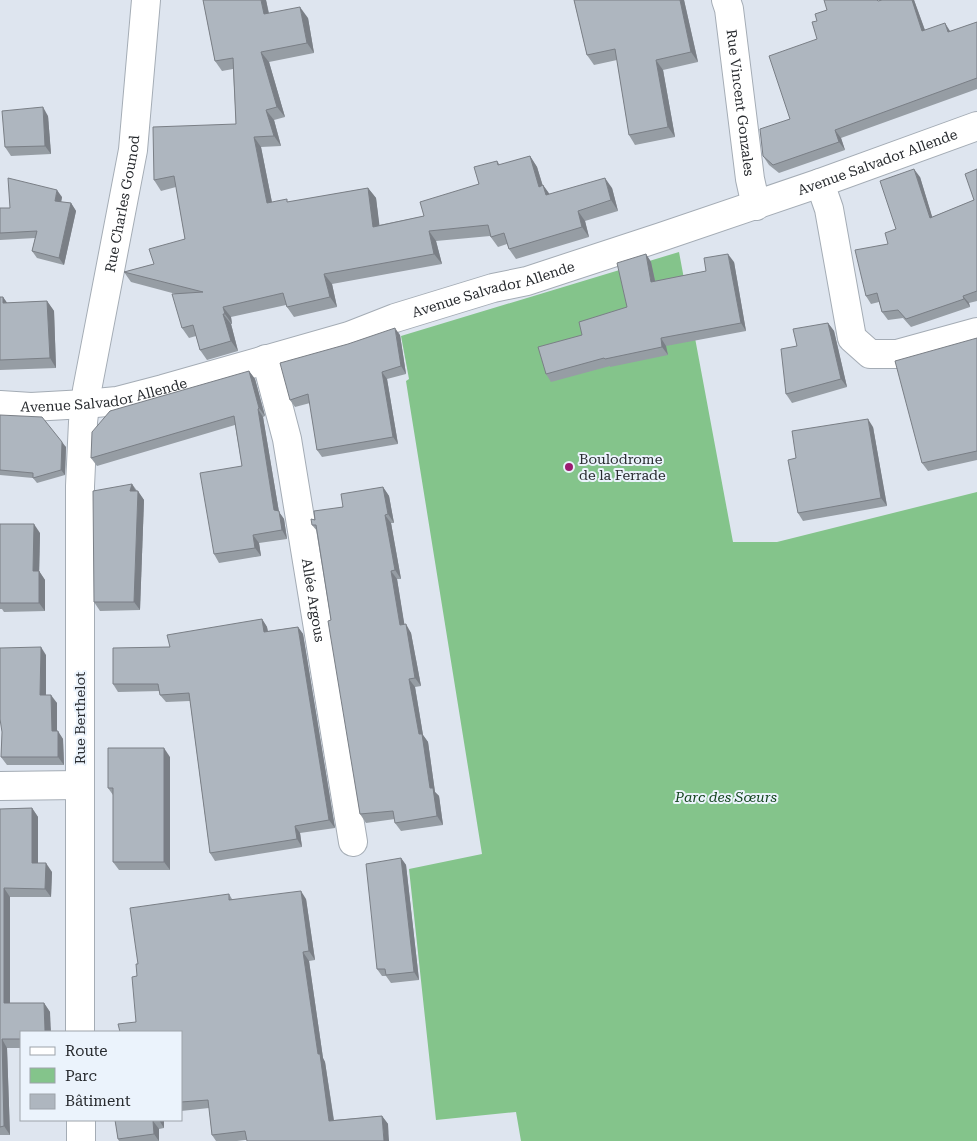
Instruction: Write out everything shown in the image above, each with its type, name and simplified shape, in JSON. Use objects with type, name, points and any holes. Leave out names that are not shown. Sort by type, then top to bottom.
[{"type":"street","name":"Rue Charles Gounod","points":[[85,404],[132,150],[146,0]]},
{"type":"street","name":"Rue Vincent Gonzales","points":[[726,0],[729,9],[750,179],[756,206]]},
{"type":"street","name":"Avenue Salvador Allende","points":[[0,405],[31,407],[85,404],[117,400],[153,392],[349,336],[395,318],[493,288],[527,281],[756,206],[977,126]]},
{"type":"street","points":[[820,183],[829,209],[852,338],[870,354],[897,354],[977,332]]},
{"type":"street","name":"Allée Argous","points":[[266,359],[287,439],[353,842]]},
{"type":"street","name":"Rue Berthelot","points":[[80,1031],[80,486],[85,404]]},
{"type":"street","points":[[0,786],[80,786]]},
{"type":"street","points":[[81,1121],[81,1141]]},
{"type":"green space","name":"Parc des Sœurs","points":[[679,252],[733,542],[777,542],[977,492],[977,1141],[521,1141],[516,1112],[436,1120],[409,869],[482,854],[408,394],[406,381],[409,379],[401,336]]},
{"type":"building","points":[[203,0],[261,0],[264,14],[300,7],[307,43],[261,52],[277,107],[266,110],[274,136],[254,137],[267,203],[287,199],[287,202],[368,188],[373,227],[424,216],[420,202],[479,184],[474,167],[497,161],[498,165],[530,156],[539,187],[543,185],[546,195],[605,178],[611,200],[578,211],[582,227],[509,249],[504,233],[491,237],[488,225],[429,231],[434,254],[324,274],[330,297],[287,307],[283,293],[223,307],[225,314],[223,314],[231,341],[200,350],[193,325],[182,328],[172,294],[203,292],[124,272],[154,264],[149,249],[185,239],[174,176],[154,180],[153,127],[236,124],[233,58],[215,61]]},
{"type":"building","points":[[574,0],[680,0],[691,52],[656,60],[668,127],[629,135],[615,49],[587,55]]},
{"type":"building","points":[[824,0],[912,0],[922,31],[945,23],[948,32],[977,22],[977,78],[835,130],[839,142],[773,165],[763,156],[760,129],[790,119],[769,56],[817,39],[812,22],[817,21],[815,14],[827,10]]},
{"type":"building","points":[[43,107],[45,146],[5,147],[2,111]]},
{"type":"building","points":[[914,169],[930,218],[974,200],[965,174],[977,169],[977,291],[963,296],[964,299],[906,319],[898,310],[882,312],[877,293],[866,296],[855,250],[888,244],[885,233],[896,229],[880,181]]},
{"type":"building","points":[[8,178],[57,190],[55,201],[71,203],[59,258],[32,251],[37,231],[0,233],[0,208],[10,208]]},
{"type":"building","points":[[646,254],[651,282],[706,271],[704,258],[728,254],[741,323],[661,338],[662,347],[604,358],[546,374],[538,347],[582,335],[579,322],[627,307],[617,263]]},
{"type":"building","points":[[0,297],[3,297],[3,303],[47,301],[50,358],[0,360]]},
{"type":"building","points":[[828,323],[841,379],[786,394],[781,349],[797,346],[793,329]]},
{"type":"building","points":[[395,328],[401,366],[382,372],[393,437],[317,450],[308,394],[290,400],[280,363],[348,344]]},
{"type":"building","points":[[977,338],[977,451],[922,463],[895,361]]},
{"type":"building","points":[[249,371],[259,408],[274,510],[279,511],[282,530],[253,535],[255,548],[214,554],[200,473],[242,466],[234,416],[91,458],[92,432],[110,411]]},
{"type":"building","points":[[0,415],[42,417],[62,442],[61,470],[33,478],[33,473],[0,470]]},
{"type":"building","points":[[868,419],[881,498],[798,513],[788,460],[796,458],[792,431]]},
{"type":"building","points":[[132,484],[130,491],[138,491],[134,602],[94,602],[93,491]]},
{"type":"building","points":[[383,487],[388,514],[385,515],[395,570],[391,571],[400,625],[406,624],[415,678],[409,679],[419,734],[422,734],[430,788],[433,788],[437,816],[395,823],[393,811],[360,814],[328,621],[331,620],[316,525],[312,525],[311,519],[315,520],[314,511],[343,507],[341,494]]},
{"type":"building","points":[[0,524],[34,524],[33,571],[39,571],[39,603],[0,603]]},
{"type":"building","points":[[262,619],[264,632],[298,627],[329,820],[295,826],[297,839],[210,853],[189,693],[160,695],[158,684],[113,684],[113,648],[170,647],[167,635]]},
{"type":"building","points":[[41,647],[40,695],[51,695],[52,731],[58,731],[58,757],[1,757],[0,648]]},
{"type":"building","points":[[108,748],[164,748],[164,862],[113,862],[113,788],[108,788]]},
{"type":"building","points":[[32,808],[32,863],[46,863],[45,889],[4,888],[4,1003],[44,1003],[45,1031],[20,1031],[20,1039],[2,1039],[4,1126],[0,1127],[0,809]]},
{"type":"building","points":[[401,858],[414,972],[386,975],[385,969],[377,969],[366,864]]},
{"type":"building","points":[[301,891],[309,951],[303,952],[329,1121],[382,1116],[384,1141],[247,1141],[245,1131],[212,1135],[208,1100],[182,1102],[182,1031],[120,1031],[118,1024],[136,1022],[132,977],[137,976],[136,964],[138,964],[130,908],[229,894],[229,900]]},
{"type":"building","points":[[115,1121],[153,1121],[154,1134],[118,1139]]},
{"type":"place","name":"Boulodrome de la Ferrade","points":[[569,467]]}]
